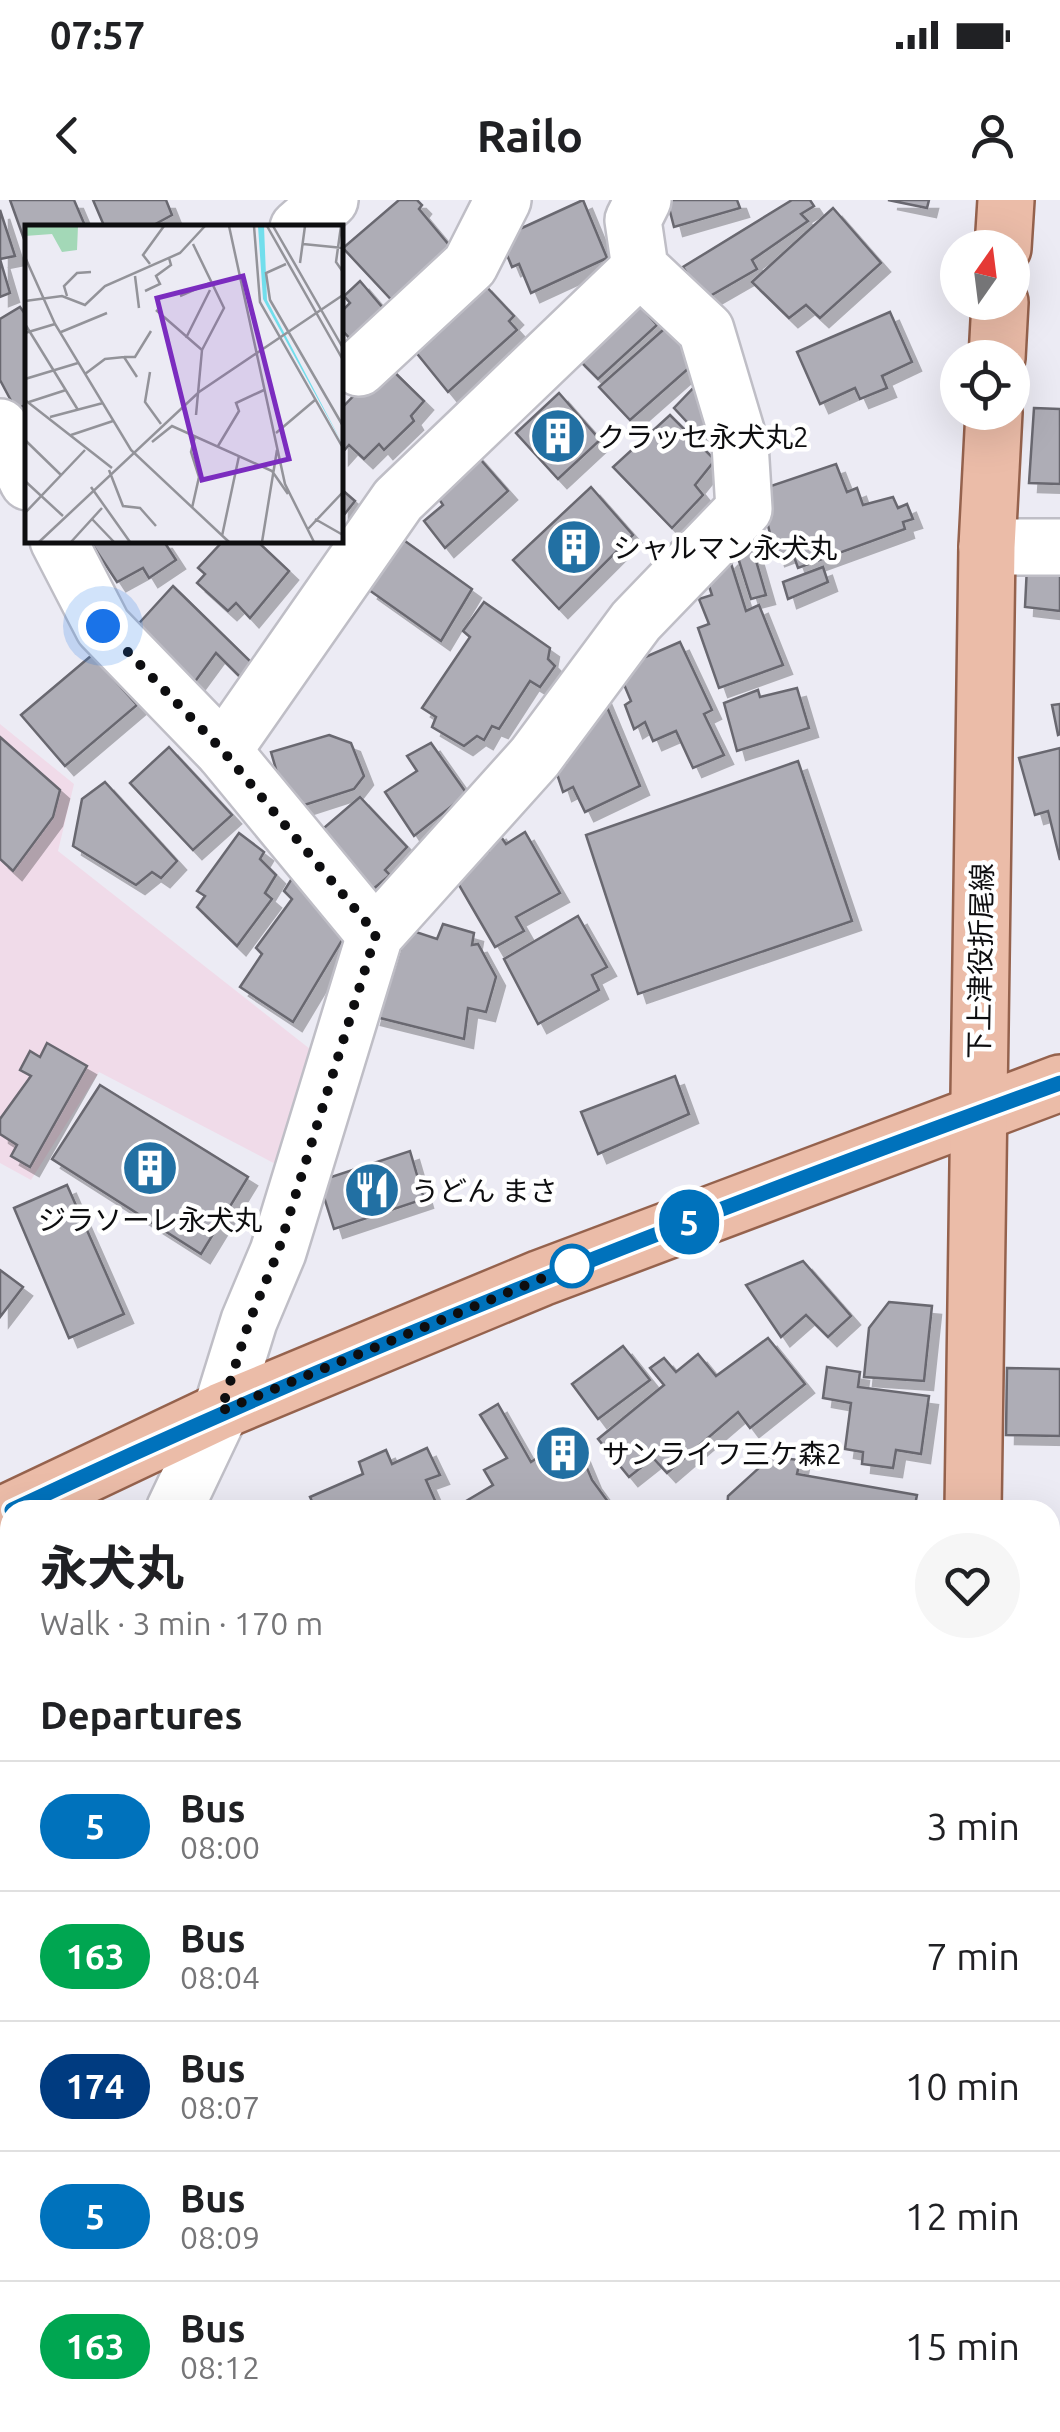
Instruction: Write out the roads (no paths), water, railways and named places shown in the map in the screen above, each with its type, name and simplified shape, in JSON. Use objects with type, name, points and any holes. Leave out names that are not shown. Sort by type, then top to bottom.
[{"type":"main road","points":[[1004,230],[1006,200]]},
{"type":"main road","name":"下上津役折尾線","points":[[973,1500],[987,546],[993,430]]},
{"type":"main road","points":[[32,1500],[221,1411],[541,1278],[1060,1083]]},
{"type":"street","points":[[301,225],[330,200]]},
{"type":"street","points":[[358,368],[470,265],[502,200]]},
{"type":"street","points":[[179,1500],[221,1411],[249,1322],[278,1252],[376,934],[534,757],[636,621],[744,509],[740,444],[706,330],[640,268],[634,220],[643,200]]},
{"type":"street","points":[[223,751],[398,500],[640,268]]},
{"type":"street","points":[[0,427],[25,476]]},
{"type":"street","points":[[59,542],[103,626],[223,751],[376,934]]},
{"type":"street","points":[[987,546],[1060,547]]},
{"type":"place","name":"クラッセ永犬丸2","points":[[558,436]]},
{"type":"place","name":"シャルマン永犬丸","points":[[574,547]]},
{"type":"place","name":"ジラソーレ永犬丸","points":[[150,1168]]},
{"type":"place","name":"うどん まさ","points":[[372,1190]]},
{"type":"place","name":"サンライフ三ケ森2","points":[[563,1453]]}]
